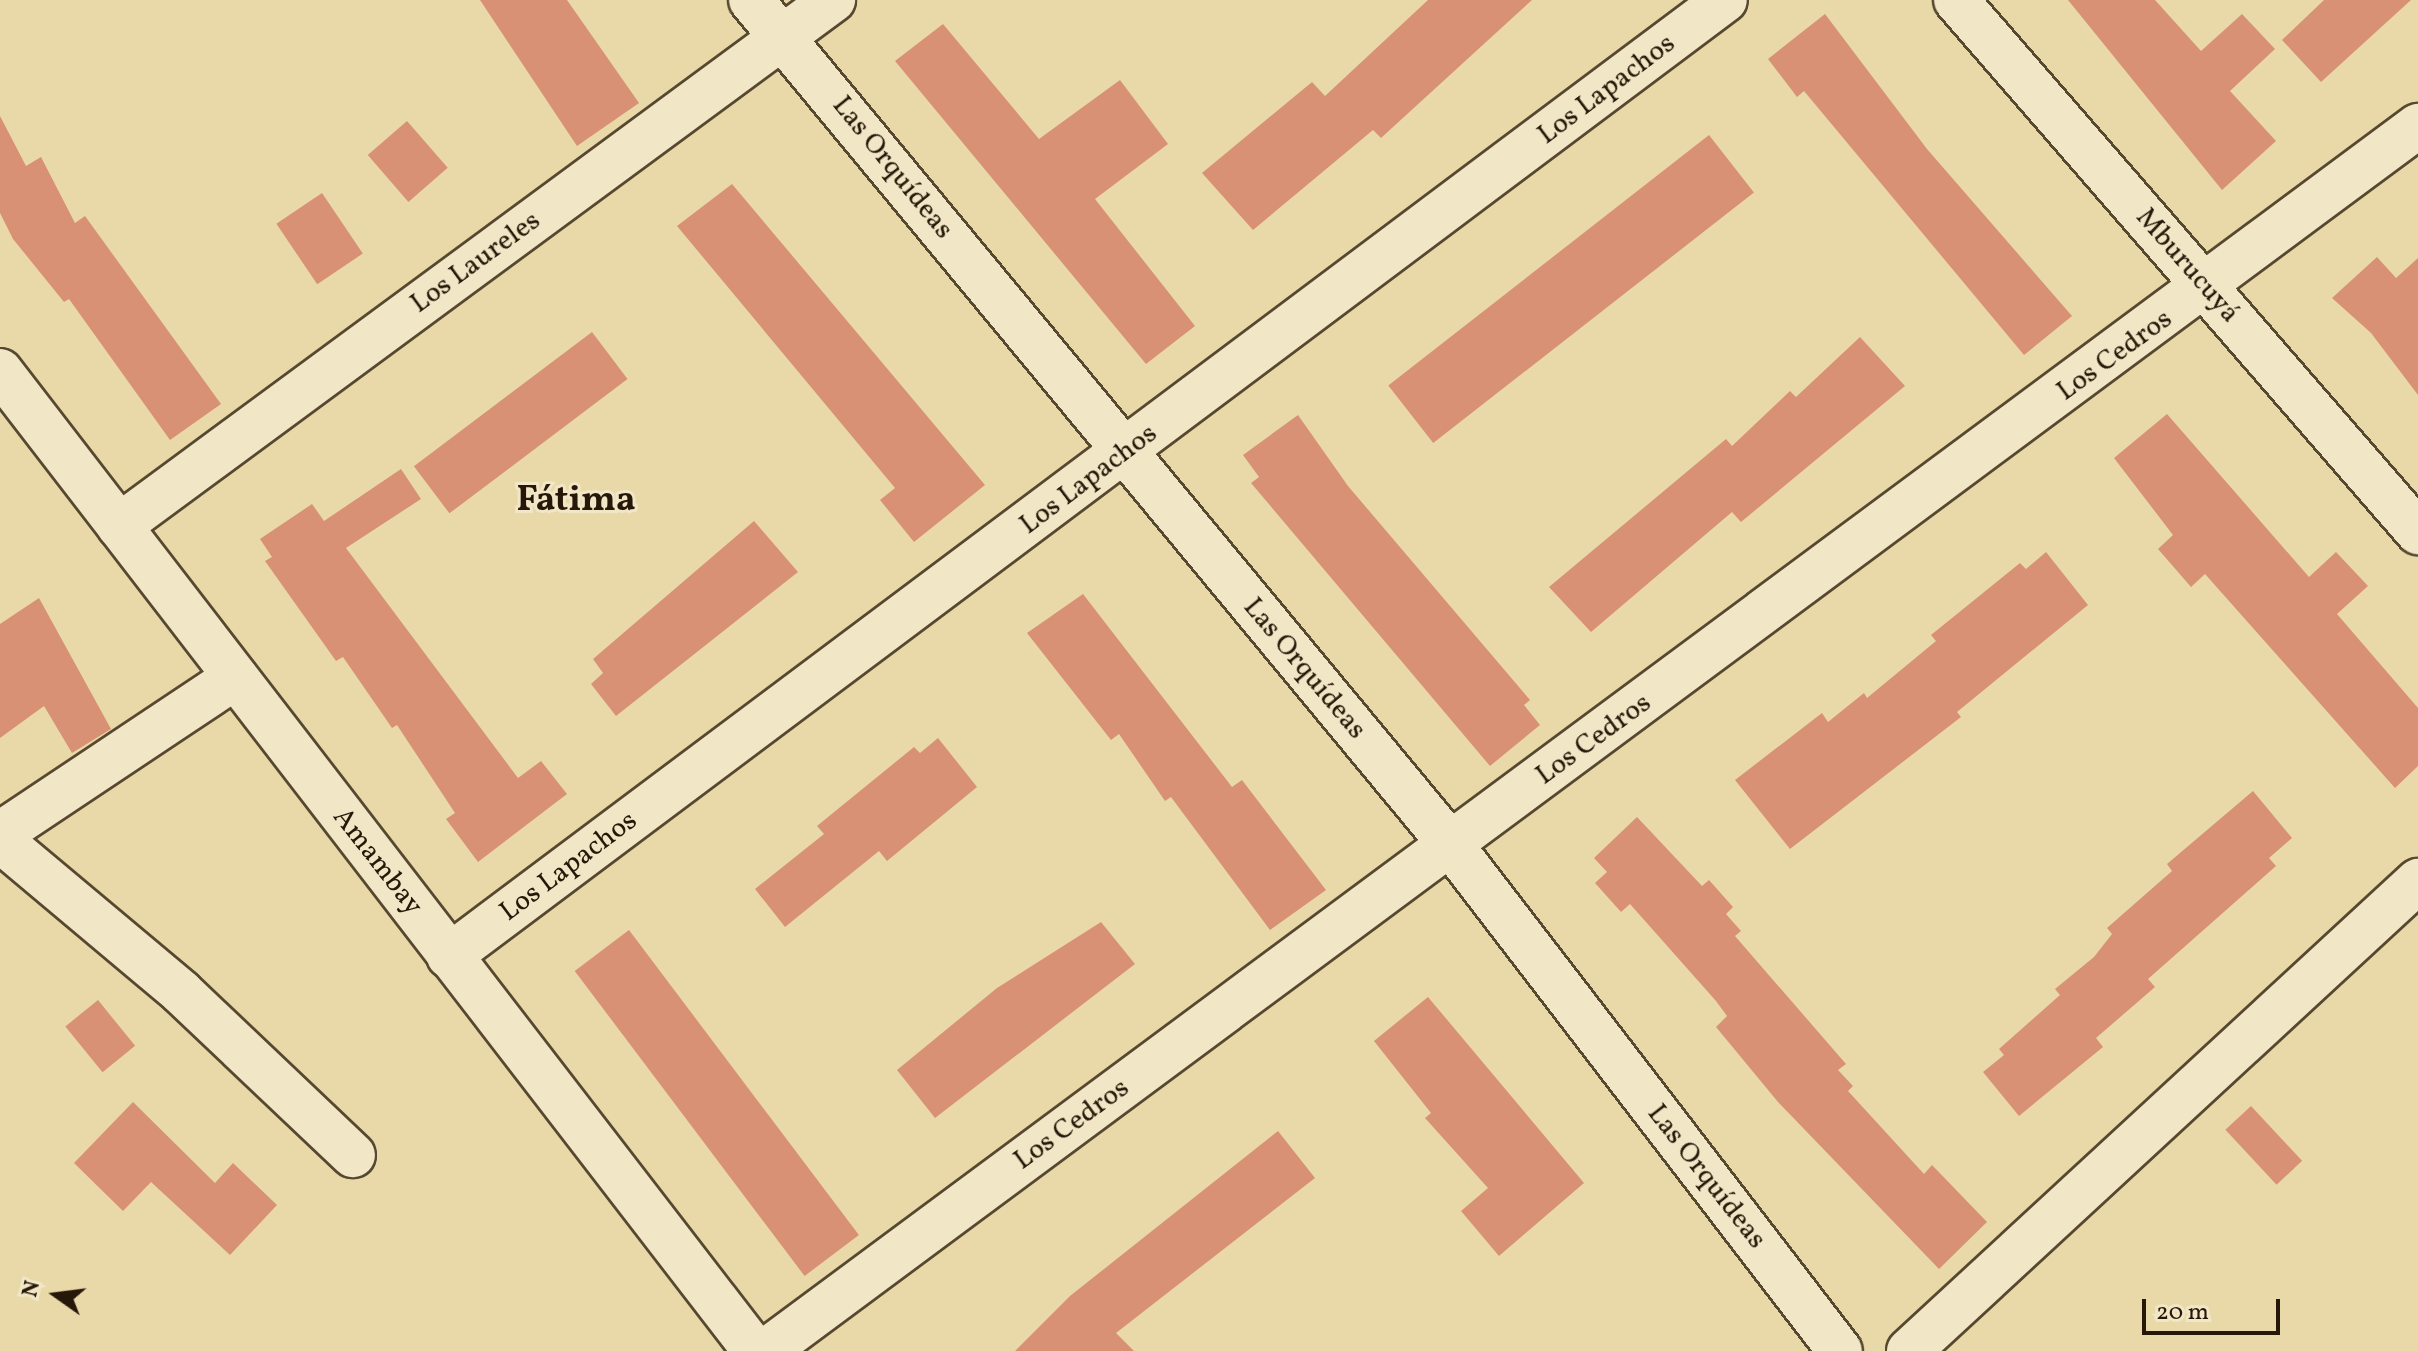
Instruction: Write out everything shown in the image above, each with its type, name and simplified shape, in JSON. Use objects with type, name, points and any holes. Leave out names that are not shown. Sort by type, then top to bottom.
[{"type":"street","name":"Las Orquídeas","points":[[751,0],[784,35],[1125,454],[1451,845],[1840,1351]]},
{"type":"street","name":"Los Laureles","points":[[119,526],[833,0]]},
{"type":"street","name":"Los Lapachos","points":[[449,956],[1125,454],[1725,0]]},
{"type":"street","name":"Mburucuyá","points":[[1956,0],[2418,532]]},
{"type":"street","name":"Los Cedros","points":[[766,1351],[2207,289],[2418,126]]},
{"type":"street","name":"Amambay","points":[[0,371],[755,1351]]},
{"type":"street","points":[[235,677],[0,837],[181,992],[353,1155]]},
{"type":"street","points":[[1909,1351],[2418,881]]},
{"type":"building","points":[[480,0],[567,0],[639,103],[577,146]]},
{"type":"building","points":[[1428,0],[1532,0],[1381,138],[1373,130],[1253,230],[1202,173],[1312,82],[1325,96]]},
{"type":"building","points":[[2068,0],[2155,0],[2201,51],[2242,14],[2275,49],[2230,91],[2276,141],[2222,190]]},
{"type":"building","points":[[2324,0],[2411,0],[2321,82],[2282,40]]},
{"type":"building","points":[[1825,14],[1927,149],[2072,316],[2024,355],[1804,91],[1797,97],[1768,59]]},
{"type":"building","points":[[943,24],[1039,139],[1120,80],[1168,144],[1095,199],[1195,326],[1146,364],[895,61]]},
{"type":"building","points":[[0,116],[26,166],[41,157],[75,223],[85,216],[221,404],[170,440],[69,299],[64,302],[13,239],[0,213]]},
{"type":"building","points":[[407,121],[448,168],[408,202],[368,155]]},
{"type":"building","points":[[1709,135],[1754,193],[1433,443],[1388,386]]},
{"type":"building","points":[[732,184],[985,485],[914,542],[880,500],[895,488],[677,226]]},
{"type":"building","points":[[322,193],[363,254],[317,284],[276,224]]},
{"type":"building","points":[[2377,257],[2396,278],[2418,258],[2418,395],[2371,333],[2332,298]]},
{"type":"building","points":[[592,332],[628,379],[449,513],[414,466]]},
{"type":"building","points":[[1860,337],[1905,386],[1741,522],[1732,512],[1591,632],[1549,587],[1726,439],[1732,446],[1790,391],[1796,397]]},
{"type":"building","points":[[2167,414],[2309,577],[2336,552],[2368,586],[2337,614],[2418,708],[2418,766],[2395,788],[2205,574],[2191,587],[2158,549],[2173,535],[2114,458]]},
{"type":"building","points":[[1298,415],[1348,486],[1530,700],[1524,705],[1540,725],[1490,766],[1251,483],[1259,477],[1243,455]]},
{"type":"building","points":[[401,469],[421,499],[346,548],[518,778],[541,761],[567,794],[478,862],[446,819],[455,813],[397,725],[392,728],[343,657],[336,661],[265,561],[272,557],[260,539],[312,504],[324,521]]},
{"type":"building","points":[[754,521],[798,572],[616,716],[591,684],[603,673],[593,659]]},
{"type":"building","points":[[2046,552],[2088,605],[1957,712],[1961,717],[1790,849],[1735,780],[1822,713],[1828,722],[1864,693],[1867,698],[1936,641],[1931,635],[2020,563],[2026,569]]},
{"type":"building","points":[[1083,594],[1232,787],[1242,780],[1326,890],[1270,930],[1171,797],[1165,801],[1119,734],[1111,740],[1027,633]]},
{"type":"building","points":[[39,598],[111,729],[72,753],[44,706],[0,738],[0,624]]},
{"type":"building","points":[[938,738],[977,787],[887,861],[879,851],[785,927],[755,889],[824,834],[817,826],[914,747],[920,753]]},
{"type":"building","points":[[2253,791],[2292,838],[2269,858],[2276,866],[2148,979],[2155,987],[2096,1038],[2103,1047],[2019,1116],[1983,1072],[2004,1055],[1999,1049],[2060,995],[2055,989],[2094,957],[2112,934],[2107,928],[2172,871],[2167,864]]},
{"type":"building","points":[[1637,817],[1702,886],[1709,880],[1733,907],[1726,914],[1741,931],[1735,936],[1846,1064],[1838,1070],[1853,1086],[1848,1091],[1924,1174],[1932,1165],[1987,1222],[1939,1269],[1778,1102],[1716,1027],[1727,1016],[1716,1001],[1630,904],[1621,912],[1595,883],[1607,872],[1594,858]]},
{"type":"building","points":[[1101,922],[1135,964],[935,1118],[897,1070],[997,988]]},
{"type":"building","points":[[629,930],[859,1235],[805,1276],[575,971]]},
{"type":"building","points":[[1428,997],[1584,1183],[1499,1256],[1461,1211],[1488,1188],[1425,1118],[1431,1113],[1374,1041]]},
{"type":"building","points":[[98,1000],[135,1046],[102,1072],[65,1026]]},
{"type":"building","points":[[133,1102],[215,1183],[233,1163],[277,1205],[230,1255],[151,1182],[123,1211],[74,1163]]},
{"type":"building","points":[[2251,1106],[2302,1161],[2277,1185],[2225,1130]]},
{"type":"building","points":[[1278,1131],[1315,1178],[1116,1333],[1134,1351],[1015,1351],[1070,1296]]},
{"type":"district","name":"Fátima","points":[[576,502]]}]
